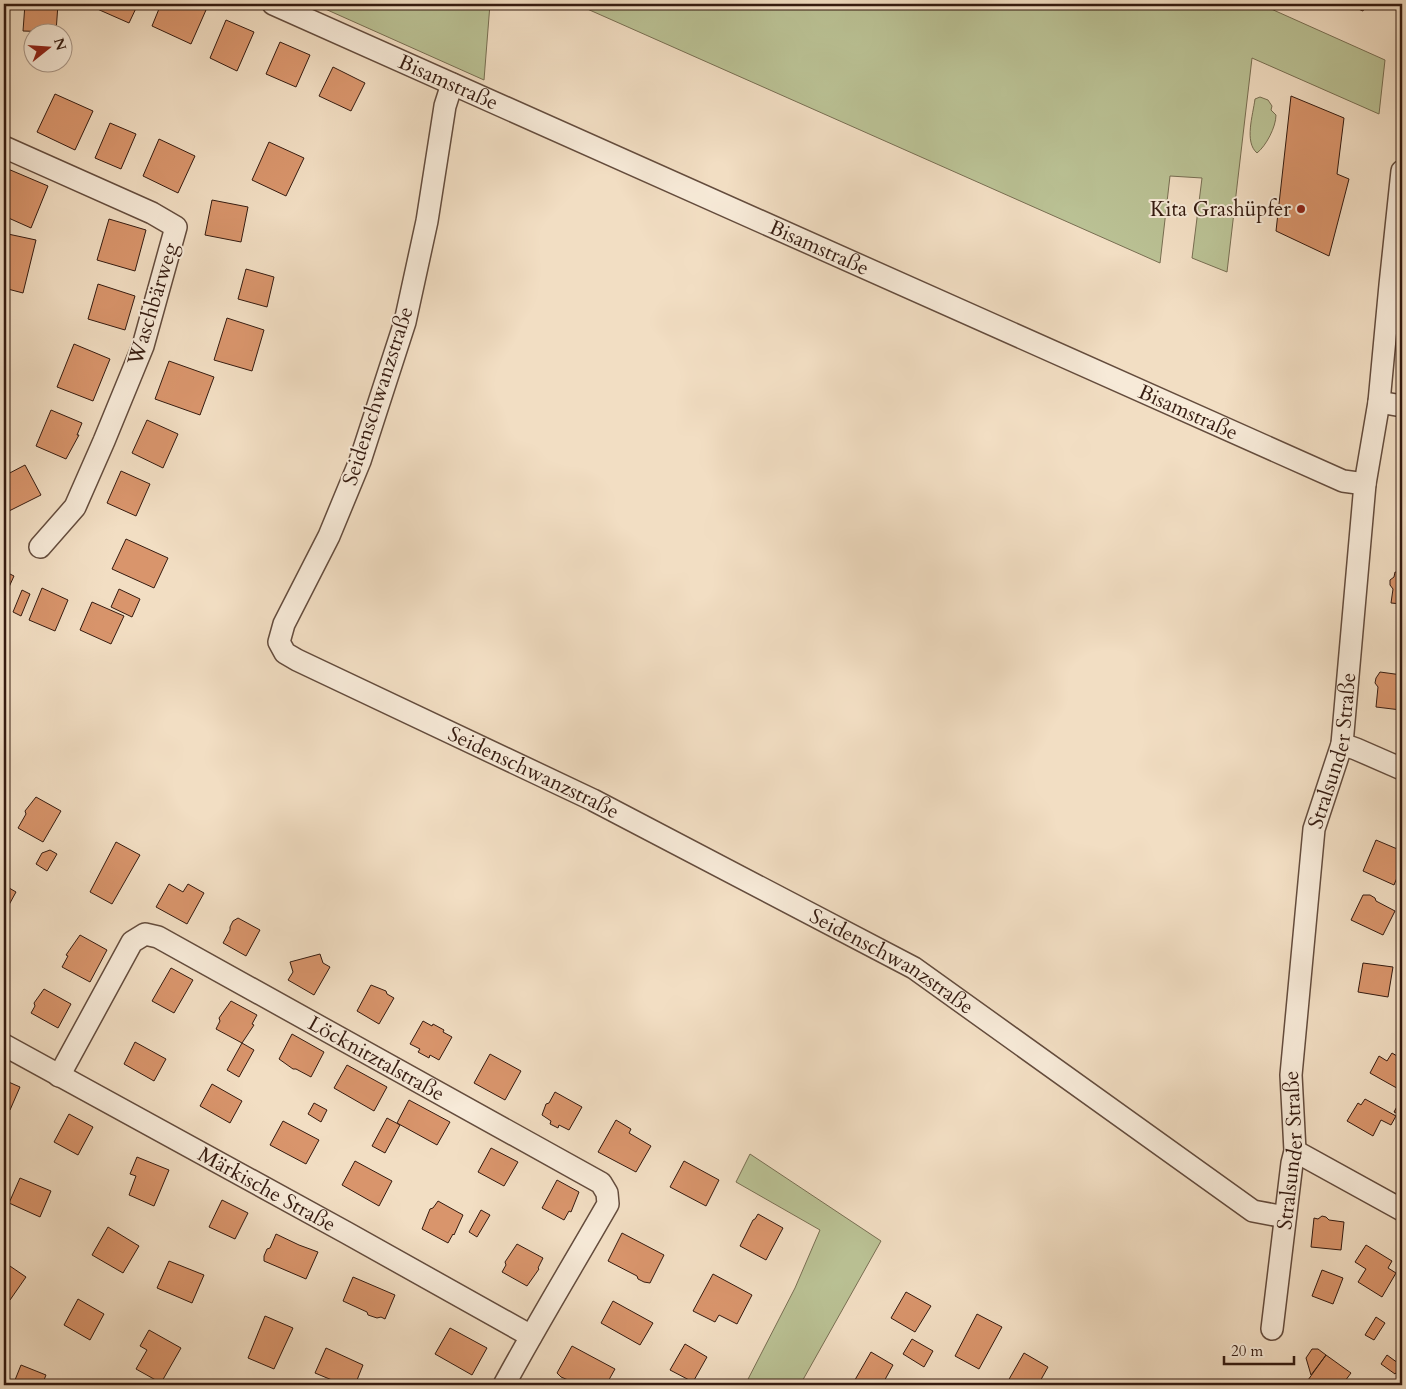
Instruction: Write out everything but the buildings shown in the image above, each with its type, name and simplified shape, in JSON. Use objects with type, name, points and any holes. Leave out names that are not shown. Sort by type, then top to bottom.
[{"type":"street","name":"Bisamstraße","points":[[273,4],[1343,481],[1365,484]]},
{"type":"street","name":"Seidenschwanzstraße","points":[[452,84],[445,106],[427,221],[405,322],[360,461],[329,536],[284,624],[279,642],[285,653],[306,665],[593,800],[914,968],[1253,1211],[1285,1217]]},
{"type":"street","name":"Waschbärweg","points":[[4,146],[152,212],[176,227],[143,346],[104,442],[75,507],[40,547]]},
{"type":"street","name":"Stralsunder Straße","points":[[1272,1329],[1295,1151],[1291,1076],[1314,829],[1342,744],[1365,484],[1379,402],[1402,171]]},
{"type":"street","points":[[1379,402],[1402,406]]},
{"type":"street","points":[[1342,744],[1356,748],[1402,769]]},
{"type":"street","name":"Löcknitztalstraße","points":[[60,1076],[132,942],[145,934],[158,937],[601,1183],[607,1192],[608,1204],[504,1385]]},
{"type":"street","name":"Märkische Straße","points":[[4,1045],[531,1336]]},
{"type":"street","points":[[1295,1151],[1402,1210]]},
{"type":"green space","points":[[314,4],[490,4],[484,80]]},
{"type":"green space","points":[[576,4],[1260,4],[1385,60],[1379,114],[1252,58],[1227,272],[1192,258],[1202,178],[1170,176],[1160,263]]},
{"type":"green space","points":[[1260,97],[1268,100],[1272,106],[1271,110],[1276,115],[1270,136],[1257,153],[1251,142],[1250,128],[1255,99]]},
{"type":"green space","points":[[750,1154],[881,1241],[800,1385],[745,1385],[795,1288],[820,1230],[736,1182]]},
{"type":"place","name":"Kita Grashüpfer","points":[[1301,209]]}]
